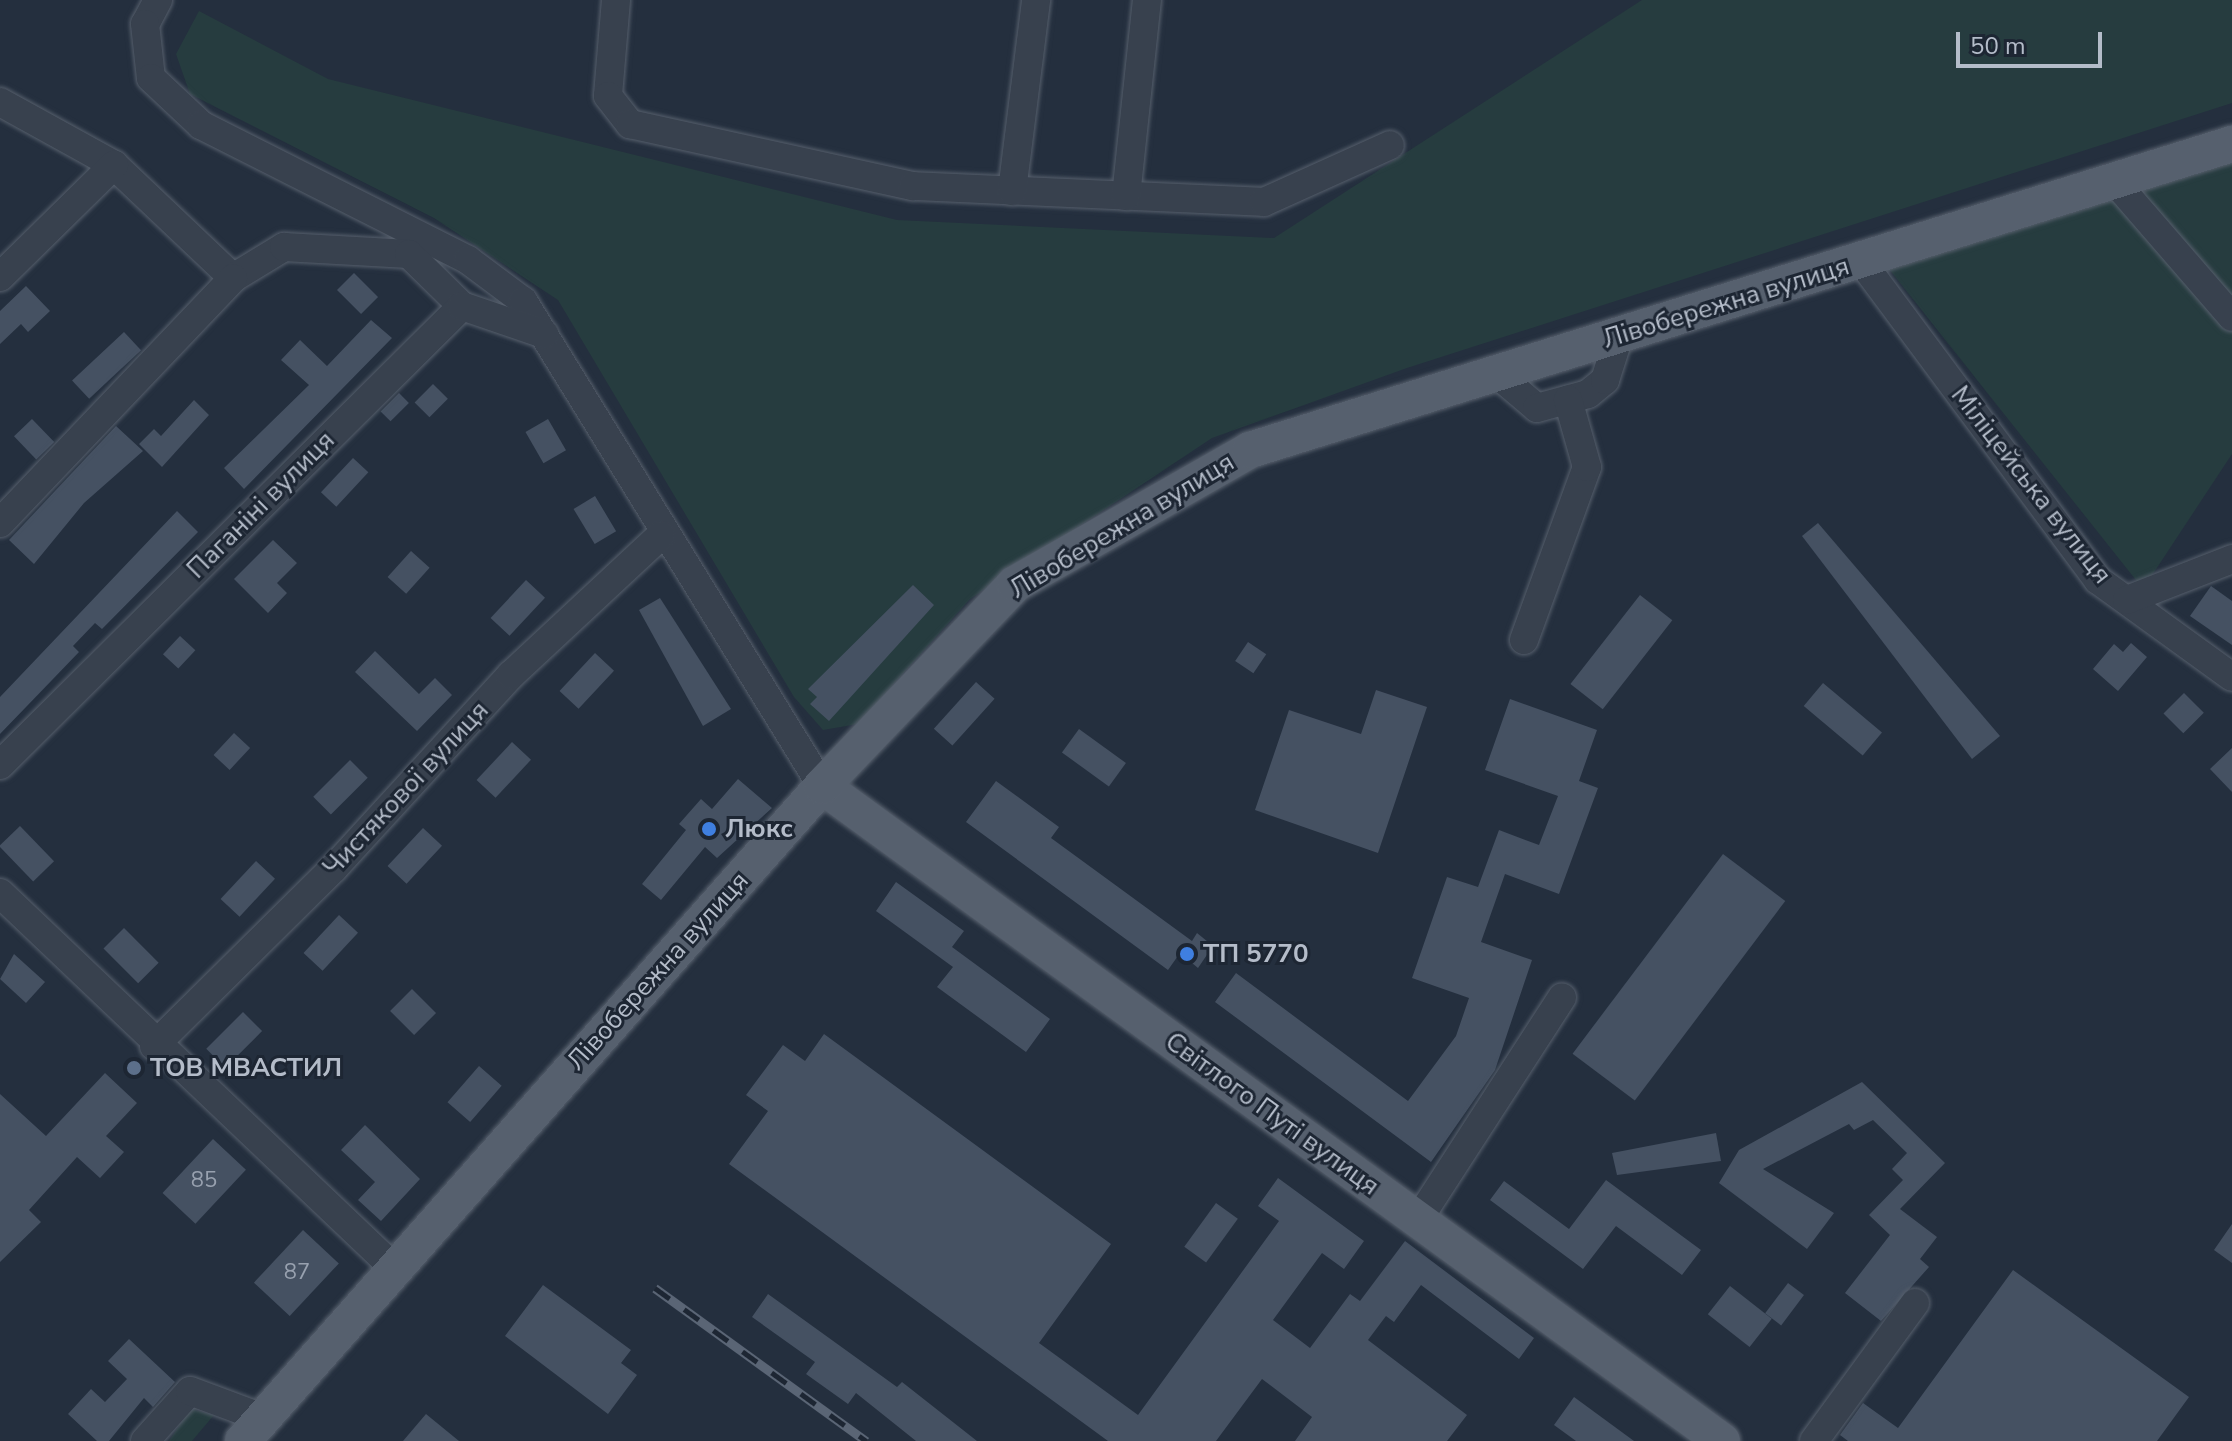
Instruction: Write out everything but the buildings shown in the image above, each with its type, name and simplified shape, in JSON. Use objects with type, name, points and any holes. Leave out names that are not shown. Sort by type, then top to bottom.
[{"type":"main road","name":"Лівобережна вулиця","points":[[253,1430],[822,786],[1015,584],[1250,450],[2116,183],[2232,144]]},
{"type":"main road","name":"Світлого Путі вулиця","points":[[822,786],[1722,1441]]},
{"type":"street","points":[[158,0],[145,24],[151,78],[201,125],[468,260],[523,301],[661,535],[822,786]]},
{"type":"street","points":[[616,0],[608,96],[630,124],[913,186],[1264,202],[1390,145]]},
{"type":"street","points":[[1012,191],[1036,0]]},
{"type":"street","points":[[1126,196],[1147,0]]},
{"type":"street","points":[[0,102],[114,165],[233,278]]},
{"type":"street","points":[[0,277],[114,165]]},
{"type":"street","points":[[2116,183],[2232,317]]},
{"type":"street","points":[[0,523],[233,278],[284,247],[409,254],[462,306],[544,334]]},
{"type":"street","name":"Міліцейська вулиця","points":[[1861,261],[2098,580],[2232,677]]},
{"type":"street","name":"Паганіні вулиця","points":[[0,765],[462,306]]},
{"type":"street","points":[[1497,374],[1537,408],[1568,400],[1605,380],[1619,336]]},
{"type":"street","points":[[1524,640],[1587,467],[1568,400]]},
{"type":"street","name":"Чистякової вулиця","points":[[154,1046],[334,868],[511,675],[661,535]]},
{"type":"street","points":[[2127,600],[2232,559]]},
{"type":"street","points":[[0,893],[154,1046],[394,1268]]},
{"type":"street","points":[[1418,1220],[1562,997]]},
{"type":"street","points":[[1814,1441],[1915,1303]]},
{"type":"street","points":[[145,1441],[190,1391],[253,1430]]},
{"type":"green space","points":[[1642,0],[2232,0],[2232,103],[1407,368],[1212,438],[970,599],[858,724],[823,730],[794,697],[558,300],[434,218],[190,94],[176,54],[199,11],[328,79],[897,220],[1274,238]]},
{"type":"green space","points":[[2232,162],[2232,454],[2143,589],[1889,269]]},
{"type":"green space","points":[[190,1409],[214,1415],[192,1441],[169,1441]]},
{"type":"railway","points":[[655,1288],[866,1441]]},
{"type":"place","name":"Люкс","points":[[709,829]]},
{"type":"place","name":"ТП 5770","points":[[1187,954]]},
{"type":"place","name":"ТОВ МВАСТИЛ","points":[[134,1068]]}]
